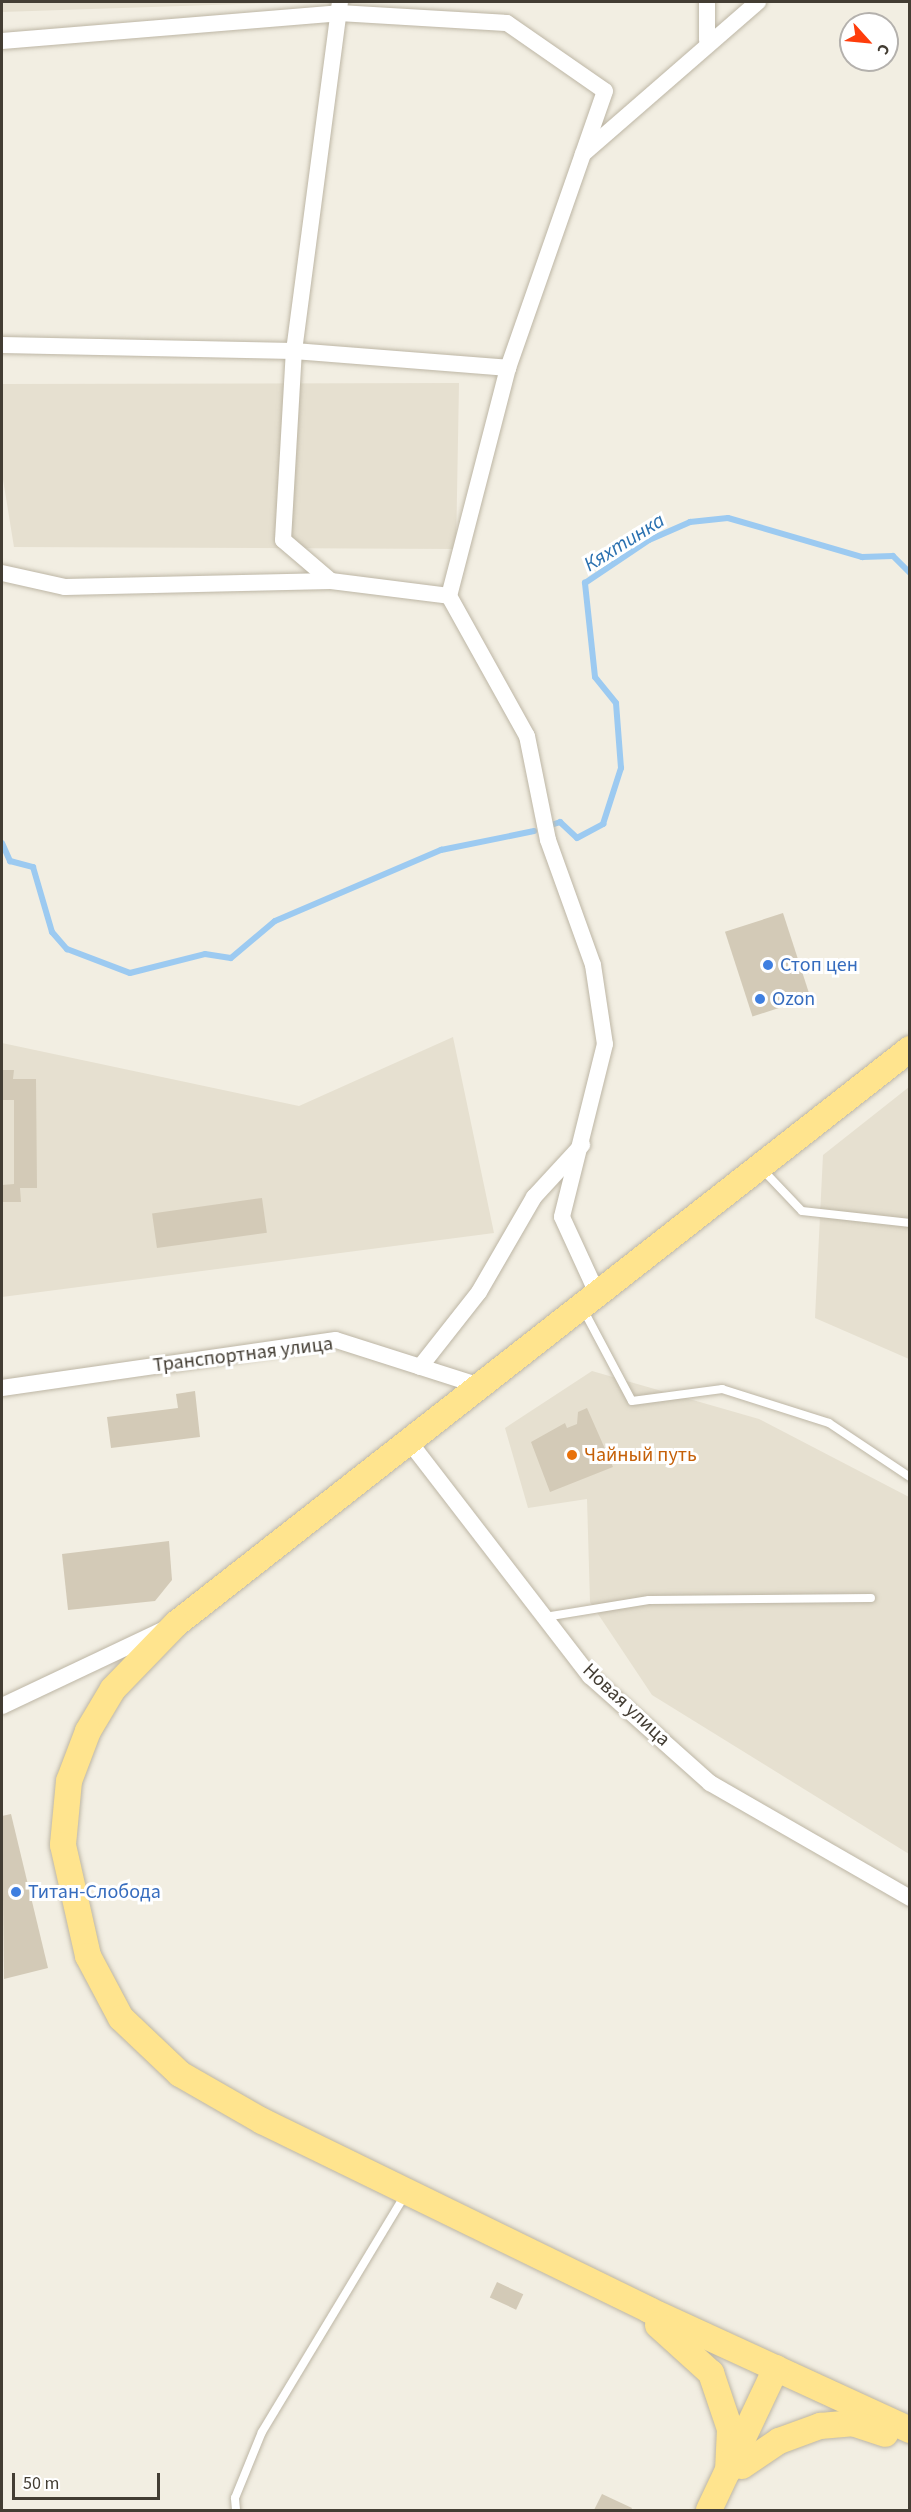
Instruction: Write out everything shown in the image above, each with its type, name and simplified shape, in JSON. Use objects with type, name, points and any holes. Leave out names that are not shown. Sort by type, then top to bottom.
[{"type":"main road","points":[[909,1049],[176,1624],[113,1689],[88,1731],[69,1781],[63,1845],[88,1956],[121,2018],[180,2074],[407,2192],[595,2284],[909,2430]]},
{"type":"main road","points":[[595,2284],[676,2336],[711,2373],[730,2429],[735,2468],[721,2511]]},
{"type":"main road","points":[[709,2511],[735,2468],[781,2371]]},
{"type":"main road","points":[[735,2468],[779,2440],[820,2426],[852,2423],[909,2442]]},
{"type":"street","points":[[707,2],[707,40]]},
{"type":"street","points":[[578,159],[707,40],[758,2]]},
{"type":"street","points":[[331,581],[283,540],[294,351],[339,7]]},
{"type":"street","points":[[2,41],[339,7],[507,23],[606,92],[578,159],[508,368],[449,596],[527,736],[548,840],[593,965],[605,1044],[585,1142],[562,1217],[589,1299]]},
{"type":"street","points":[[2,345],[294,351],[508,368]]},
{"type":"street","points":[[2,573],[65,588],[331,581],[449,596]]},
{"type":"street","points":[[420,1367],[479,1292],[534,1197],[585,1142]]},
{"type":"street","name":"Транспортная улица","points":[[2,1388],[336,1340],[480,1386]]},
{"type":"street","name":"Новая улица","points":[[408,1440],[590,1676],[710,1783],[909,1898]]},
{"type":"street","points":[[2,1706],[176,1624]]},
{"type":"lane","points":[[759,1166],[802,1211],[909,1222]]},
{"type":"lane","points":[[589,1299],[632,1401],[722,1389],[829,1423],[909,1477]]},
{"type":"lane","points":[[545,1617],[649,1600],[871,1598]]},
{"type":"lane","points":[[236,2511],[235,2498],[262,2432],[407,2192]]},
{"type":"shaded area","points":[[2,2],[301,2],[2,12]]},
{"type":"shaded area","points":[[459,383],[456,549],[14,547],[2,473],[2,384]]},
{"type":"shaded area","points":[[453,1037],[494,1233],[2,1297],[2,1043],[299,1106]]},
{"type":"shaded area","points":[[909,1087],[909,1359],[815,1318],[823,1155]]},
{"type":"shaded area","points":[[592,1371],[759,1419],[909,1497],[909,1854],[652,1695],[590,1602],[587,1499],[528,1508],[505,1428]]},
{"type":"building","name":"Стоп цен","points":[[783,913],[811,998],[752,1016],[725,932]]},
{"type":"building","points":[[2,1070],[14,1070],[13,1079],[36,1079],[37,1188],[20,1188],[21,1202],[2,1202],[2,1185],[14,1184],[14,1100],[2,1100]]},
{"type":"building","points":[[262,1198],[267,1233],[157,1248],[152,1213]]},
{"type":"building","points":[[195,1391],[200,1437],[111,1448],[107,1417],[178,1408],[176,1394]]},
{"type":"building","name":"Чайный путь","points":[[587,1408],[613,1467],[550,1492],[531,1442],[565,1423],[567,1428],[577,1424],[578,1412]]},
{"type":"building","points":[[169,1541],[172,1580],[155,1601],[68,1610],[62,1554]]},
{"type":"building","name":"Титан-Слобода","points":[[11,1814],[48,1968],[4,1979],[2,1816]]},
{"type":"building","points":[[497,2282],[523,2294],[516,2310],[490,2297]]},
{"type":"building","points":[[602,2494],[632,2508],[631,2510],[594,2510]]},
{"type":"waterway","name":"Кяхтинка","points":[[548,826],[560,822],[577,838],[603,824],[621,768],[616,703],[595,677],[585,583],[649,540],[690,522],[728,518],[862,557],[893,556],[910,573]]},
{"type":"waterway","name":"Кяхтинка","points":[[2,843],[10,861],[33,867],[52,932],[67,949],[130,973],[205,954],[231,958],[275,921],[441,850],[534,831]]},
{"type":"place","name":"Стоп цен","points":[[768,965]]},
{"type":"place","name":"Ozon","points":[[760,999]]},
{"type":"place","name":"Чайный путь","points":[[572,1455]]},
{"type":"place","name":"Титан-Слобода","points":[[16,1892]]}]
